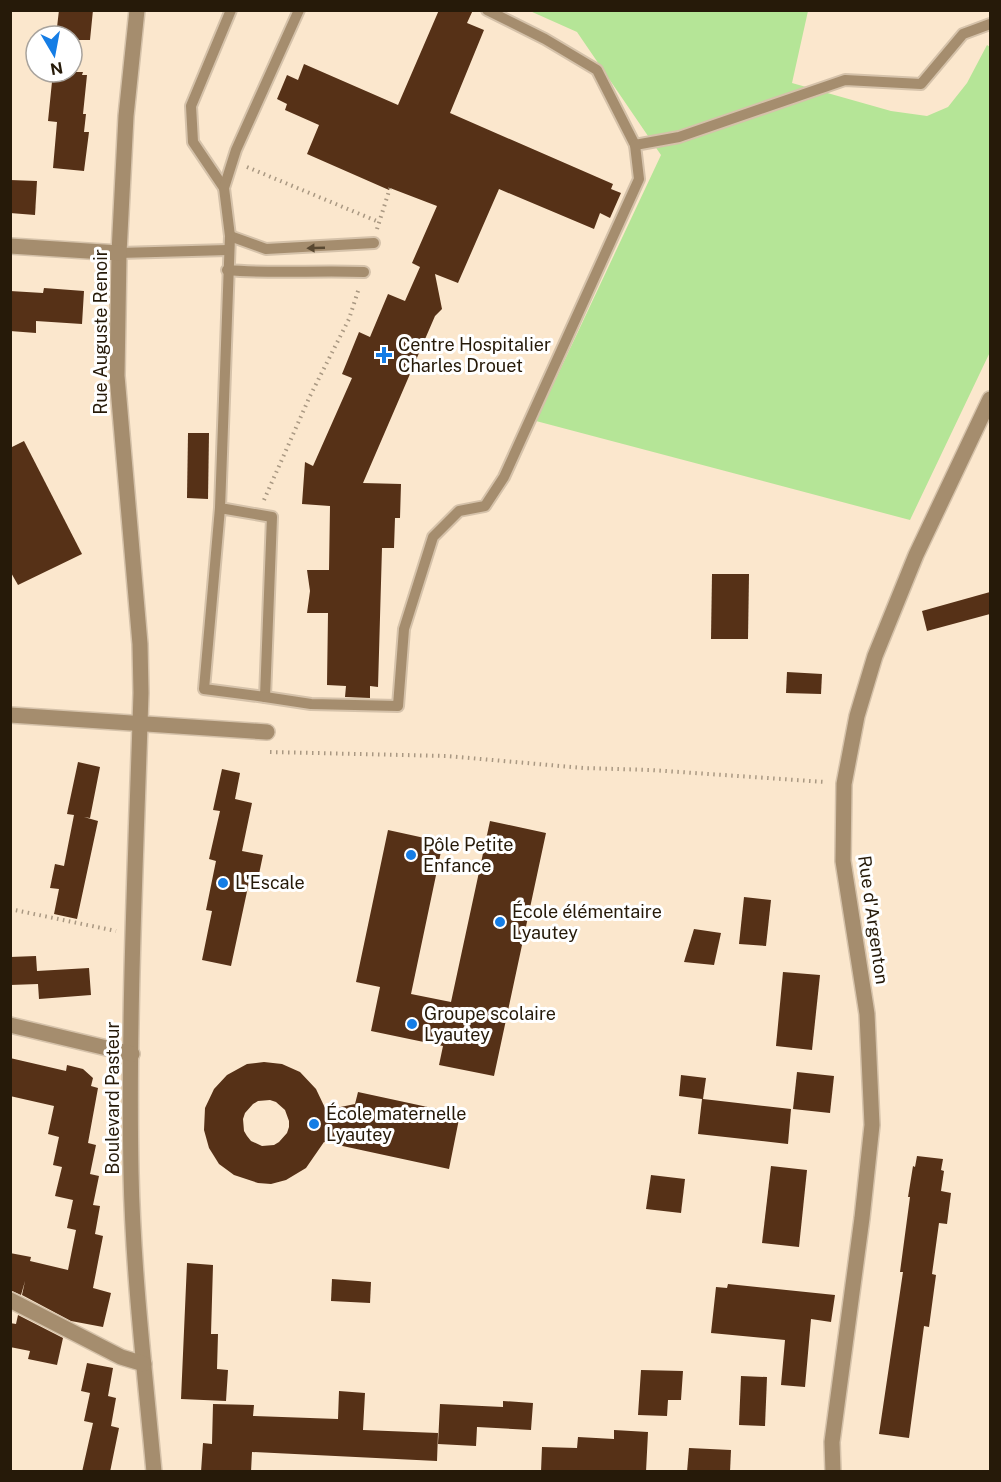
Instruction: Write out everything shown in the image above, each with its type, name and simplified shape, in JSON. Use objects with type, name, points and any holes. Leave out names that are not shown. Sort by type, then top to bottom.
[{"type":"street","name":"Rue Auguste Renoir","points":[[137,10],[126,116],[119,253],[117,376],[140,644],[140,724]]},
{"type":"street","points":[[10,246],[119,253]]},
{"type":"street","name":"Rue d'Argenton","points":[[833,1472],[832,1442],[872,1125],[867,1014],[843,861],[844,784],[857,716],[875,656],[916,555],[990,399]]},
{"type":"street","points":[[10,716],[267,732]]},
{"type":"street","name":"Boulevard Pasteur","points":[[140,724],[134,935],[132,1185],[154,1472]]},
{"type":"street","points":[[10,1025],[132,1053]]},
{"type":"street","points":[[10,1300],[121,1358],[144,1364]]},
{"type":"lane","points":[[224,188],[193,142],[191,106],[231,10]]},
{"type":"lane","points":[[299,10],[233,161],[224,188],[230,236],[220,508],[204,689],[311,704],[398,706],[404,629],[433,537],[459,511],[485,506],[504,477],[639,179],[635,145],[597,70],[544,39],[487,10]]},
{"type":"lane","points":[[635,145],[679,137],[845,80],[921,84],[963,34],[990,24]]},
{"type":"lane","points":[[230,236],[266,249],[374,243]]},
{"type":"lane","points":[[119,253],[228,250]]},
{"type":"lane","points":[[227,270],[256,273],[326,270],[364,272]]},
{"type":"lane","points":[[220,508],[272,517],[265,696]]},
{"type":"path","points":[[233,161],[379,222]]},
{"type":"path","points":[[374,243],[390,188]]},
{"type":"path","points":[[258,514],[310,396],[349,319],[364,272]]},
{"type":"path","points":[[267,732],[266,752],[447,756],[583,768],[651,770],[844,784]]},
{"type":"path","points":[[10,909],[134,935]]},
{"type":"green space","points":[[530,11],[808,11],[792,83],[891,111],[927,116],[948,107],[967,83],[987,45],[990,47],[990,352],[910,520],[536,421],[661,155],[577,32]]},
{"type":"building","points":[[59,10],[93,10],[90,40],[84,40],[84,24],[57,24]]},
{"type":"building","name":"Centre Hospitalier Charles Drouet","points":[[439,10],[473,10],[467,23],[484,30],[450,113],[613,184],[611,189],[621,193],[610,218],[600,213],[594,229],[499,189],[458,283],[435,274],[442,309],[435,316],[363,483],[401,484],[400,518],[395,518],[394,548],[382,548],[378,687],[370,686],[370,698],[345,697],[346,686],[327,685],[328,613],[307,613],[310,591],[307,570],[329,570],[330,506],[302,504],[305,462],[313,466],[352,378],[342,374],[359,332],[370,337],[388,294],[405,301],[420,267],[412,263],[437,206],[390,188],[389,190],[307,154],[319,125],[285,110],[287,104],[277,99],[287,75],[298,80],[304,64],[398,105]]},
{"type":"building","points":[[84,75],[87,75],[83,114],[86,114],[84,132],[89,132],[84,171],[53,168],[57,122],[48,121],[52,84],[84,84]]},
{"type":"building","points":[[10,180],[37,181],[35,215],[10,213]]},
{"type":"building","points":[[44,288],[84,291],[82,324],[36,321],[36,333],[10,331],[10,291],[43,293]]},
{"type":"building","points":[[188,433],[209,433],[208,499],[187,498]]},
{"type":"building","points":[[24,441],[82,554],[18,585],[10,571],[10,448]]},
{"type":"building","points":[[712,574],[749,574],[748,639],[711,639]]},
{"type":"building","points":[[990,592],[990,614],[927,631],[922,611]]},
{"type":"building","points":[[787,672],[822,674],[821,694],[786,693]]},
{"type":"building","points":[[78,762],[100,767],[90,818],[84,817],[98,821],[77,919],[54,914],[59,889],[50,888],[55,864],[64,866],[74,815],[67,814]]},
{"type":"building","points":[[222,769],[240,773],[235,799],[252,803],[242,851],[263,855],[259,874],[251,873],[231,966],[202,960],[212,911],[206,910],[216,861],[209,859],[220,811],[213,810]]},
{"type":"building","points":[[490,821],[546,833],[494,1076],[439,1065],[443,1046],[371,1031],[380,987],[356,982],[388,830],[443,842],[411,994],[451,1002]]},
{"type":"building","points":[[744,897],[771,900],[766,946],[739,944]]},
{"type":"building","points":[[694,929],[721,933],[714,965],[684,962]]},
{"type":"building","points":[[36,956],[37,971],[89,968],[91,995],[39,999],[38,984],[10,985],[10,957]]},
{"type":"building","points":[[783,972],[820,975],[812,1050],[776,1046]]},
{"type":"building","points":[[10,1058],[66,1071],[67,1065],[83,1069],[93,1078],[91,1086],[98,1088],[88,1143],[96,1145],[90,1174],[99,1176],[93,1205],[100,1206],[95,1234],[103,1236],[93,1288],[111,1293],[103,1327],[71,1321],[22,1295],[25,1281],[21,1295],[10,1290],[10,1253],[31,1257],[30,1261],[68,1270],[76,1230],[67,1228],[73,1200],[55,1196],[62,1167],[53,1165],[59,1137],[48,1134],[54,1106],[10,1096]]},
{"type":"building","points":[[264,1062],[282,1064],[300,1072],[316,1089],[326,1110],[355,1104],[358,1092],[460,1114],[449,1169],[324,1142],[306,1168],[286,1180],[271,1184],[258,1183],[234,1175],[219,1164],[209,1148],[204,1130],[205,1108],[214,1089],[227,1075],[247,1064]],"holes":[[[258,1101],[276,1102],[285,1110],[289,1121],[287,1133],[274,1145],[262,1146],[251,1141],[244,1131],[245,1113]]]},
{"type":"building","points":[[797,1072],[834,1076],[830,1113],[793,1109]]},
{"type":"building","points":[[681,1075],[706,1078],[703,1099],[791,1109],[788,1144],[698,1134],[702,1099],[679,1096]]},
{"type":"building","points":[[917,1156],[943,1159],[941,1191],[951,1193],[947,1224],[939,1223],[932,1274],[936,1275],[929,1327],[924,1326],[909,1438],[879,1434],[903,1272],[900,1272],[910,1197],[908,1197]]},
{"type":"building","points":[[771,1166],[807,1170],[799,1247],[762,1243]]},
{"type":"building","points":[[651,1175],[685,1179],[681,1213],[646,1209]]},
{"type":"building","points":[[187,1263],[213,1265],[211,1334],[218,1334],[217,1369],[228,1370],[226,1401],[181,1399]]},
{"type":"building","points":[[332,1279],[371,1282],[370,1303],[331,1301]]},
{"type":"building","points":[[728,1284],[835,1295],[831,1322],[811,1319],[805,1387],[781,1385],[785,1340],[711,1333],[716,1287],[727,1288]]},
{"type":"building","points":[[18,1315],[63,1338],[57,1365],[28,1359],[30,1351],[10,1347],[10,1323],[16,1324]]},
{"type":"building","points":[[87,1363],[113,1368],[108,1396],[116,1398],[111,1426],[119,1428],[110,1472],[82,1472],[93,1423],[84,1421],[90,1393],[81,1391]]},
{"type":"building","points":[[641,1370],[683,1371],[681,1400],[668,1400],[667,1416],[638,1415]]},
{"type":"building","points":[[741,1376],[767,1377],[765,1426],[739,1425]]},
{"type":"building","points":[[339,1391],[365,1393],[363,1430],[438,1433],[437,1461],[252,1452],[251,1472],[201,1472],[203,1443],[212,1444],[213,1404],[254,1405],[253,1416],[338,1419]]},
{"type":"building","points":[[503,1401],[533,1403],[531,1430],[477,1427],[476,1446],[438,1444],[440,1404],[503,1407]]},
{"type":"building","points":[[614,1430],[648,1432],[646,1472],[541,1472],[542,1447],[577,1448],[578,1437],[614,1439]]},
{"type":"building","points":[[689,1448],[731,1450],[730,1472],[687,1472]]},
{"type":"place","name":"Centre Hospitalier Charles Drouet","points":[[384,355]]},
{"type":"place","name":"Pôle Petite Enfance","points":[[411,855]]},
{"type":"place","name":"L'Escale","points":[[223,883]]},
{"type":"place","name":"École élémentaire Lyautey","points":[[500,922]]},
{"type":"place","name":"Groupe scolaire Lyautey","points":[[412,1024]]},
{"type":"place","name":"École maternelle Lyautey","points":[[314,1124]]}]
